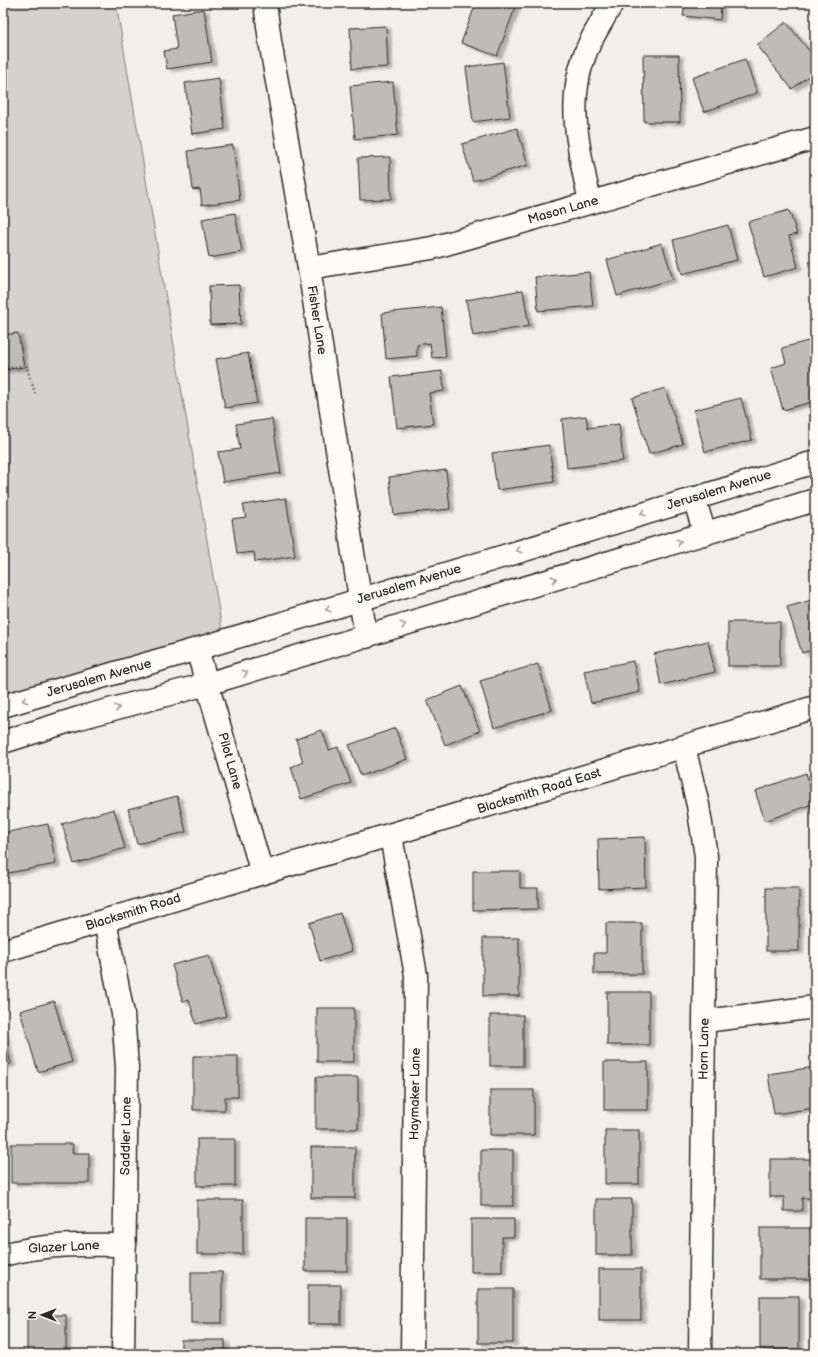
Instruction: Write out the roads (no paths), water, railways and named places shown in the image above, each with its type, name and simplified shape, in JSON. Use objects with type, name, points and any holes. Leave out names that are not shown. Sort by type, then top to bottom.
[{"type":"street","name":"Fisher Lane","points":[[265,3],[270,41],[309,268],[366,636]]},
{"type":"street","points":[[590,202],[575,124],[577,84],[588,47],[612,3]]},
{"type":"street","name":"Mason Lane","points":[[309,268],[432,248],[815,138]]},
{"type":"street","name":"Jerusalem Avenue","points":[[3,706],[197,649],[360,598],[815,462]]},
{"type":"street","points":[[694,498],[705,534]]},
{"type":"street","points":[[3,742],[79,718],[207,684],[815,500]]},
{"type":"street","name":"Pilot Lane","points":[[197,649],[262,873]]},
{"type":"street","name":"Blacksmith Road East","points":[[262,873],[391,836],[815,708]]},
{"type":"street","name":"Horn Lane","points":[[684,747],[698,805],[706,856],[700,1354]]},
{"type":"street","name":"Haymaker Lane","points":[[391,836],[416,975],[412,1354]]},
{"type":"street","name":"Blacksmith Road","points":[[3,951],[262,873]]},
{"type":"street","name":"Saddler Lane","points":[[105,921],[123,1014],[126,1060],[123,1354]]},
{"type":"street","points":[[705,1021],[815,1007]]},
{"type":"street","name":"Glazer Lane","points":[[3,1254],[26,1249],[88,1244],[125,1245]]}]
